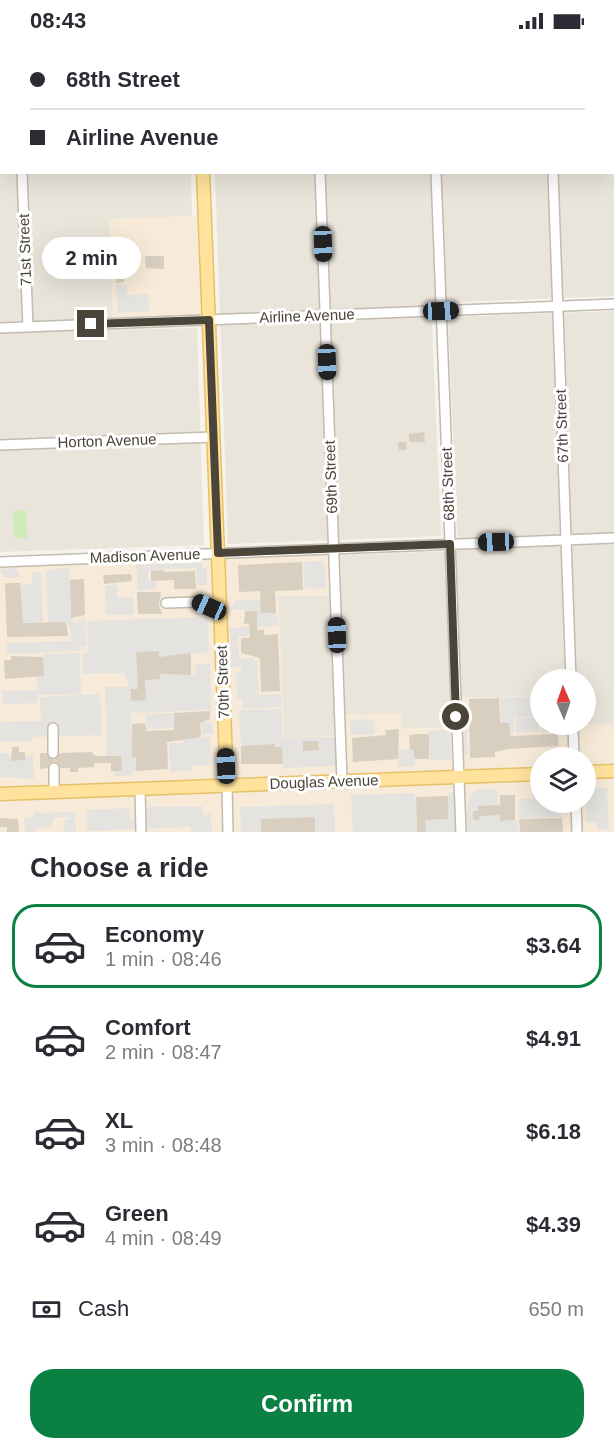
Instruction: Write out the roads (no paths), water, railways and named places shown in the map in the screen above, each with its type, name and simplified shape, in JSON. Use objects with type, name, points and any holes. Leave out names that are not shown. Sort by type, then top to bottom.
[{"type":"main road","name":"70th Street","points":[[203,174],[227,786]]},
{"type":"main road","points":[[596,772],[614,771]]},
{"type":"main road","name":"Douglas Avenue","points":[[0,794],[530,774]]},
{"type":"street","name":"71st Street","points":[[22,174],[28,327]]},
{"type":"street","name":"69th Street","points":[[320,174],[342,781]]},
{"type":"street","name":"68th Street","points":[[436,174],[460,832]]},
{"type":"street","name":"67th Street","points":[[552,174],[571,669]]},
{"type":"street","name":"Airline Avenue","points":[[0,328],[614,304]]},
{"type":"street","name":"Horton Avenue","points":[[0,445],[213,437]]},
{"type":"street","name":"Madison Avenue","points":[[0,562],[614,538]]},
{"type":"street","points":[[166,603],[198,602],[220,612]]},
{"type":"street","points":[[53,728],[53,753]]},
{"type":"street","points":[[54,768],[54,792]]},
{"type":"street","name":"70th Street","points":[[227,786],[228,832]]},
{"type":"street","points":[[140,789],[141,832]]},
{"type":"street","points":[[576,813],[577,832]]}]
